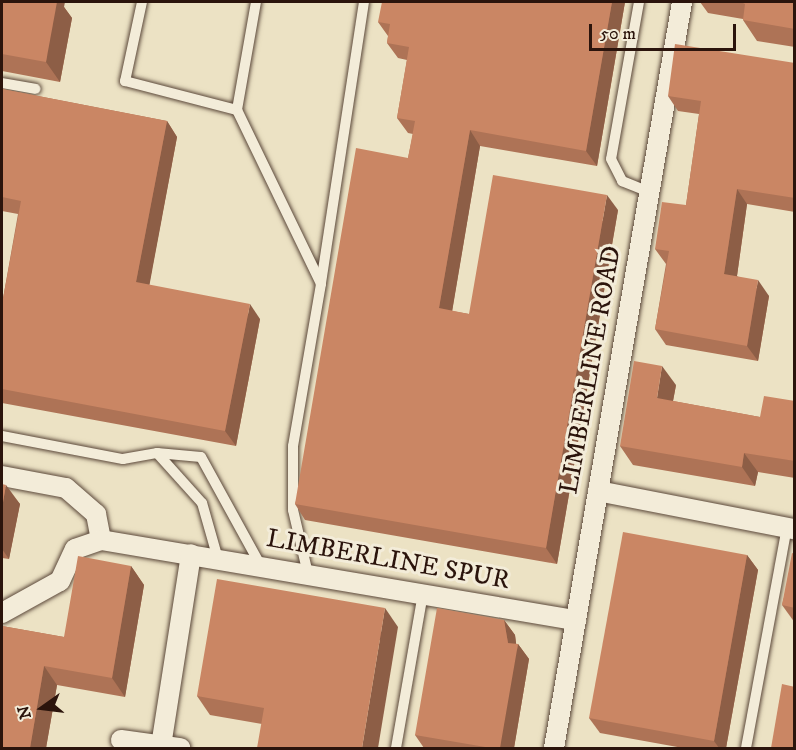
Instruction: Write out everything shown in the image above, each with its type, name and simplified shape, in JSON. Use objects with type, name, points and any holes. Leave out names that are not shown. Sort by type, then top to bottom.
[{"type":"street","name":"LIMBERLINE ROAD","points":[[554,748],[650,192],[679,47],[682,2]]},
{"type":"street","points":[[2,476],[66,488],[96,514],[101,540],[75,549],[60,581],[2,613]]},
{"type":"street","points":[[598,491],[791,528]]},
{"type":"street","name":"LIMBERLINE SPUR","points":[[101,540],[576,620]]},
{"type":"street","points":[[121,740],[170,747],[191,554]]},
{"type":"lane","points":[[142,2],[125,81],[237,110]]},
{"type":"lane","points":[[256,2],[237,110],[321,284]]},
{"type":"lane","points":[[308,574],[293,510],[293,446],[321,284],[364,2]]},
{"type":"lane","points":[[639,2],[611,159],[622,181],[650,192]]},
{"type":"lane","points":[[2,83],[35,89]]},
{"type":"lane","points":[[2,436],[123,459],[157,453],[201,457],[261,566]]},
{"type":"lane","points":[[157,453],[202,503],[218,559]]},
{"type":"lane","points":[[746,748],[791,528]]},
{"type":"lane","points":[[396,748],[423,594]]},
{"type":"building","points":[[2,2],[57,2],[46,62],[2,54]]},
{"type":"building","points":[[382,2],[612,2],[586,151],[470,130],[439,308],[469,314],[493,175],[607,195],[546,548],[295,504],[356,148],[408,158],[415,121],[397,118],[409,47],[387,43],[390,24],[378,22]]},
{"type":"building","points":[[741,2],[795,2],[795,29],[743,20],[745,4]]},
{"type":"building","points":[[675,44],[795,63],[795,198],[737,189],[724,274],[758,280],[747,346],[655,329],[669,251],[655,249],[662,202],[686,205],[701,101],[668,96]]},
{"type":"building","points":[[2,89],[167,121],[136,282],[250,304],[225,431],[2,389],[2,304],[21,201],[2,197]]},
{"type":"building","points":[[634,361],[662,366],[657,398],[760,417],[764,396],[795,401],[795,461],[744,453],[742,467],[620,446]]},
{"type":"building","points":[[2,484],[6,485],[2,508]]},
{"type":"building","points":[[623,532],[747,555],[714,741],[589,718]]},
{"type":"building","points":[[792,553],[795,554],[795,608],[782,605]]},
{"type":"building","points":[[78,556],[131,566],[112,678],[44,666],[30,748],[2,748],[2,626],[64,637]]},
{"type":"building","points":[[217,579],[385,608],[362,748],[257,748],[264,708],[197,696]]},
{"type":"building","points":[[437,608],[504,620],[508,643],[518,644],[500,748],[415,735]]},
{"type":"building","points":[[782,684],[795,687],[795,748],[771,748]]}]
